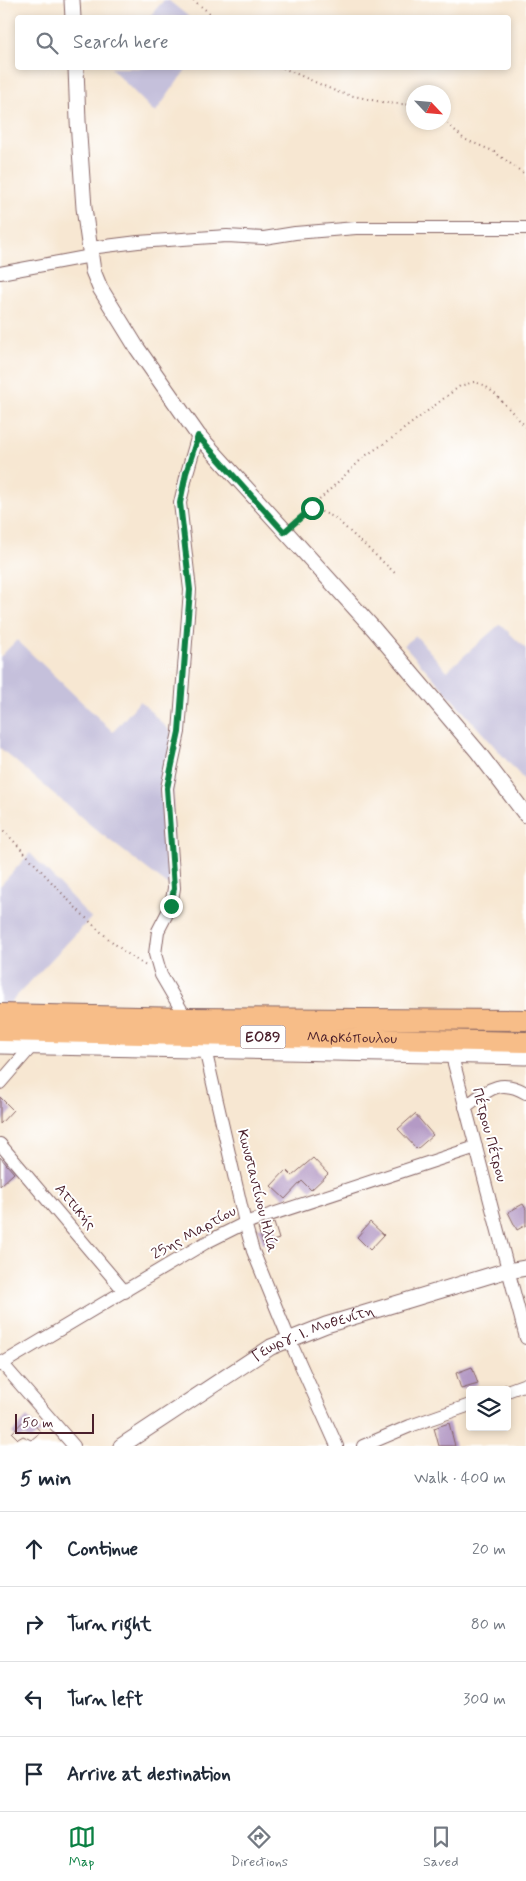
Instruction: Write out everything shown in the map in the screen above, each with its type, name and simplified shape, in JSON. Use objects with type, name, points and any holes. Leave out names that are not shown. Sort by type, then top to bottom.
[{"type":"highway","name":"Μαρκόπουλου","points":[[0,1014],[186,1018],[526,1020]]},
{"type":"highway","name":"Μαρκόπουλου","points":[[0,1031],[526,1042]]},
{"type":"street","points":[[72,0],[73,15]]},
{"type":"street","points":[[76,70],[84,208],[93,271],[100,288],[137,348],[198,436],[373,628],[478,752],[526,815]]},
{"type":"street","points":[[0,273],[138,242],[227,236],[264,238],[295,233],[356,228],[526,228]]},
{"type":"street","points":[[186,1018],[161,975],[155,954],[158,931],[171,906],[174,888],[167,788],[179,732],[190,590],[180,503],[186,473],[198,436]]},
{"type":"street","points":[[0,1046],[526,1057]]},
{"type":"street","points":[[0,1083],[32,1046]]},
{"type":"street","name":"Κωνσταντίνου Ηλία","points":[[205,1049],[245,1223],[254,1252],[289,1339],[337,1446]]},
{"type":"street","name":"Πέτρου Πέτρου","points":[[452,1056],[526,1338]]},
{"type":"street","points":[[466,1107],[486,1092],[505,1084],[526,1093]]},
{"type":"street","name":"Αττικής","points":[[0,1144],[125,1292]]},
{"type":"street","name":"25ης Μαρτίου","points":[[1,1363],[125,1292],[205,1243],[245,1223],[476,1147]]},
{"type":"street","name":"Γεωργ. Ι. Μοθενίτη","points":[[121,1446],[248,1362],[289,1339],[326,1324],[509,1270],[526,1268]]},
{"type":"street","points":[[1,1363],[74,1446]]},
{"type":"street","points":[[511,1390],[526,1384]]},
{"type":"street","points":[[363,1446],[466,1405]]},
{"type":"path","points":[[193,0],[212,15]]},
{"type":"path","points":[[287,70],[340,94],[386,103],[406,104]]},
{"type":"path","points":[[451,127],[464,139],[493,151],[526,175]]},
{"type":"path","points":[[284,532],[312,508],[365,456],[391,439],[460,386],[474,382],[484,385],[494,392],[526,426]]},
{"type":"path","points":[[312,508],[334,517],[396,574]]},
{"type":"path","points":[[0,827],[98,928],[129,954],[161,975]]},
{"type":"shaded area","points":[[164,0],[168,0],[187,15],[151,15]]},
{"type":"shaded area","points":[[113,70],[186,70],[155,113]]},
{"type":"shaded area","points":[[500,624],[526,649],[526,782],[404,645],[416,636],[447,671]]},
{"type":"shaded area","points":[[17,640],[113,732],[140,701],[174,735],[172,888],[100,833],[0,748],[0,657]]},
{"type":"shaded area","points":[[30,853],[91,918],[8,1005],[0,1004],[0,886]]},
{"type":"building","points":[[0,1097],[13,1110],[0,1124]]},
{"type":"building","points":[[415,1114],[433,1135],[417,1149],[398,1129]]},
{"type":"building","points":[[0,1157],[14,1173],[0,1186]]},
{"type":"building","points":[[313,1158],[328,1174],[311,1190],[302,1181],[285,1199],[271,1186],[286,1170],[292,1176]]},
{"type":"building","points":[[523,1204],[526,1209],[526,1225],[517,1230],[508,1212]]},
{"type":"building","points":[[370,1222],[384,1235],[370,1250],[357,1237]]},
{"type":"building","points":[[274,1223],[279,1239],[263,1244],[258,1228]]},
{"type":"building","points":[[472,1367],[478,1384],[461,1389],[456,1373]]},
{"type":"building","points":[[27,1417],[41,1432],[31,1440],[23,1436],[18,1439],[12,1433]]},
{"type":"building","points":[[449,1423],[455,1446],[439,1446],[434,1428]]},
{"type":"route","points":[[171,906],[174,888],[167,788],[179,732],[190,590],[180,503],[186,473],[198,436],[284,532],[312,508]]}]
